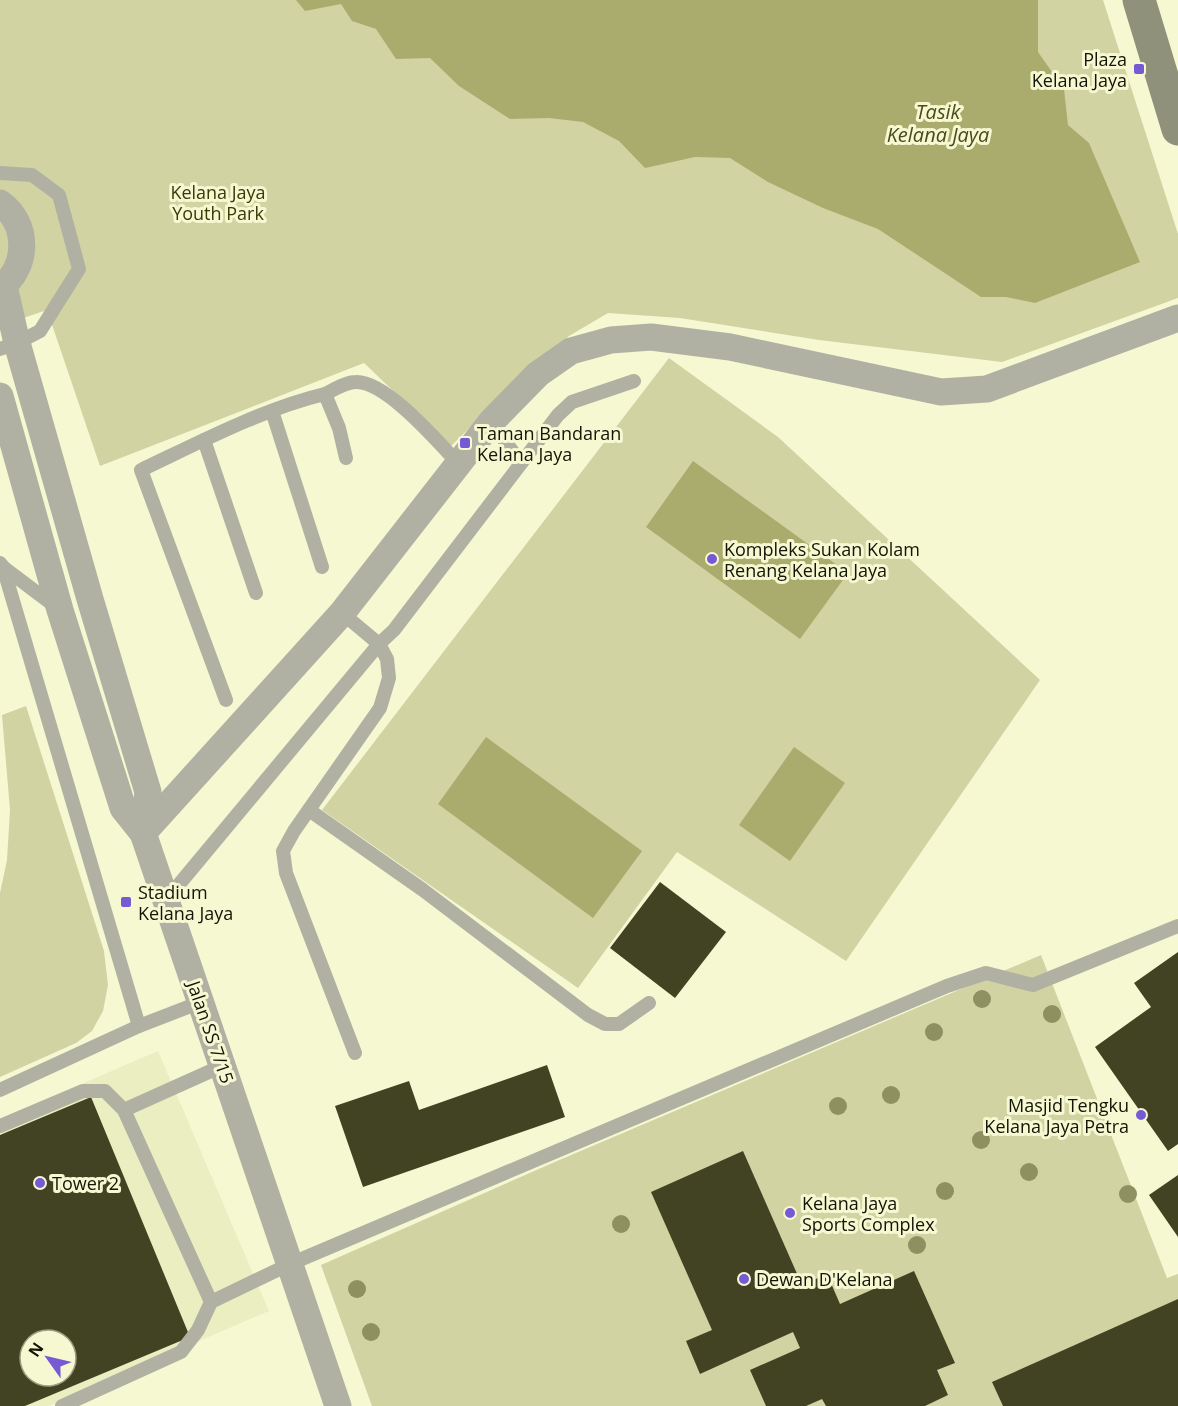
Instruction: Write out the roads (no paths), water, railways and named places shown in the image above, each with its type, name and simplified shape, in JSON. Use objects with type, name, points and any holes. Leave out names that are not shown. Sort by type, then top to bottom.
[{"type":"street","points":[[1139,0],[1178,129]]},
{"type":"street","points":[[0,203],[14,216],[21,233],[23,250],[18,267],[2,287],[8,346],[90,599],[148,792],[143,833]]},
{"type":"street","points":[[143,833],[342,613],[491,422],[538,374],[571,351],[611,340],[651,337],[730,347],[941,392],[987,388],[1178,318]]},
{"type":"street","name":"Jalan SS 7/15","points":[[0,396],[60,610],[123,808],[143,833],[338,1406]]},
{"type":"street","points":[[60,610],[90,599]]},
{"type":"lane","points":[[0,173],[32,175],[59,195],[79,269],[40,331],[8,346]]},
{"type":"lane","points":[[166,900],[379,644],[394,630],[558,415],[572,402],[633,381]]},
{"type":"lane","points":[[226,700],[141,470],[272,411],[356,382],[376,387],[411,414],[458,463]]},
{"type":"lane","points":[[325,394],[339,428],[346,458]]},
{"type":"lane","points":[[272,411],[322,567]]},
{"type":"lane","points":[[491,422],[521,463]]},
{"type":"lane","points":[[204,440],[256,593]]},
{"type":"lane","points":[[2,565],[60,610]]},
{"type":"lane","points":[[2,565],[139,1026]]},
{"type":"lane","points":[[342,613],[379,644],[387,660],[389,678],[380,708],[294,831],[283,851],[286,873],[355,1053]]},
{"type":"lane","points":[[309,810],[423,890],[588,1015],[605,1024],[619,1024],[649,1004]]},
{"type":"lane","points":[[62,1406],[182,1352],[198,1330],[210,1302],[290,1264],[947,986],[986,973],[1033,985],[1178,926]]},
{"type":"lane","points":[[0,1090],[139,1026],[201,1002]]},
{"type":"lane","points":[[124,1110],[222,1066]]},
{"type":"lane","points":[[0,1126],[83,1091],[105,1091],[124,1110],[210,1302]]},
{"type":"water","name":"Tasik Kelana Jaya","points":[[296,0],[1038,0],[1038,52],[1064,89],[1068,125],[1089,143],[1140,262],[1035,303],[1006,297],[981,297],[878,229],[823,208],[768,182],[730,158],[695,157],[645,168],[619,141],[583,122],[549,118],[510,119],[459,86],[430,58],[396,59],[376,29],[352,21],[341,4],[305,11]]},
{"type":"water","points":[[693,461],[848,573],[800,639],[646,527]]},
{"type":"water","points":[[486,737],[642,851],[593,918],[438,804]]},
{"type":"water","points":[[794,747],[845,783],[790,861],[739,825]]},
{"type":"place","name":"Plaza Kelana Jaya","points":[[1139,69]]},
{"type":"place","name":"Taman Bandaran Kelana Jaya","points":[[465,443]]},
{"type":"place","name":"Kompleks Sukan Kolam Renang Kelana Jaya","points":[[712,559]]},
{"type":"place","name":"Stadium Kelana Jaya","points":[[126,902]]},
{"type":"place","name":"Masjid Tengku Kelana Jaya Petra","points":[[1141,1115]]},
{"type":"place","name":"Tower 2","points":[[40,1183]]},
{"type":"place","name":"Kelana Jaya Sports Complex","points":[[790,1213]]},
{"type":"place","name":"Dewan D'Kelana","points":[[744,1279]]},
{"type":"park label","name":"Kelana Jaya Youth Park","points":[[218,202]]}]
